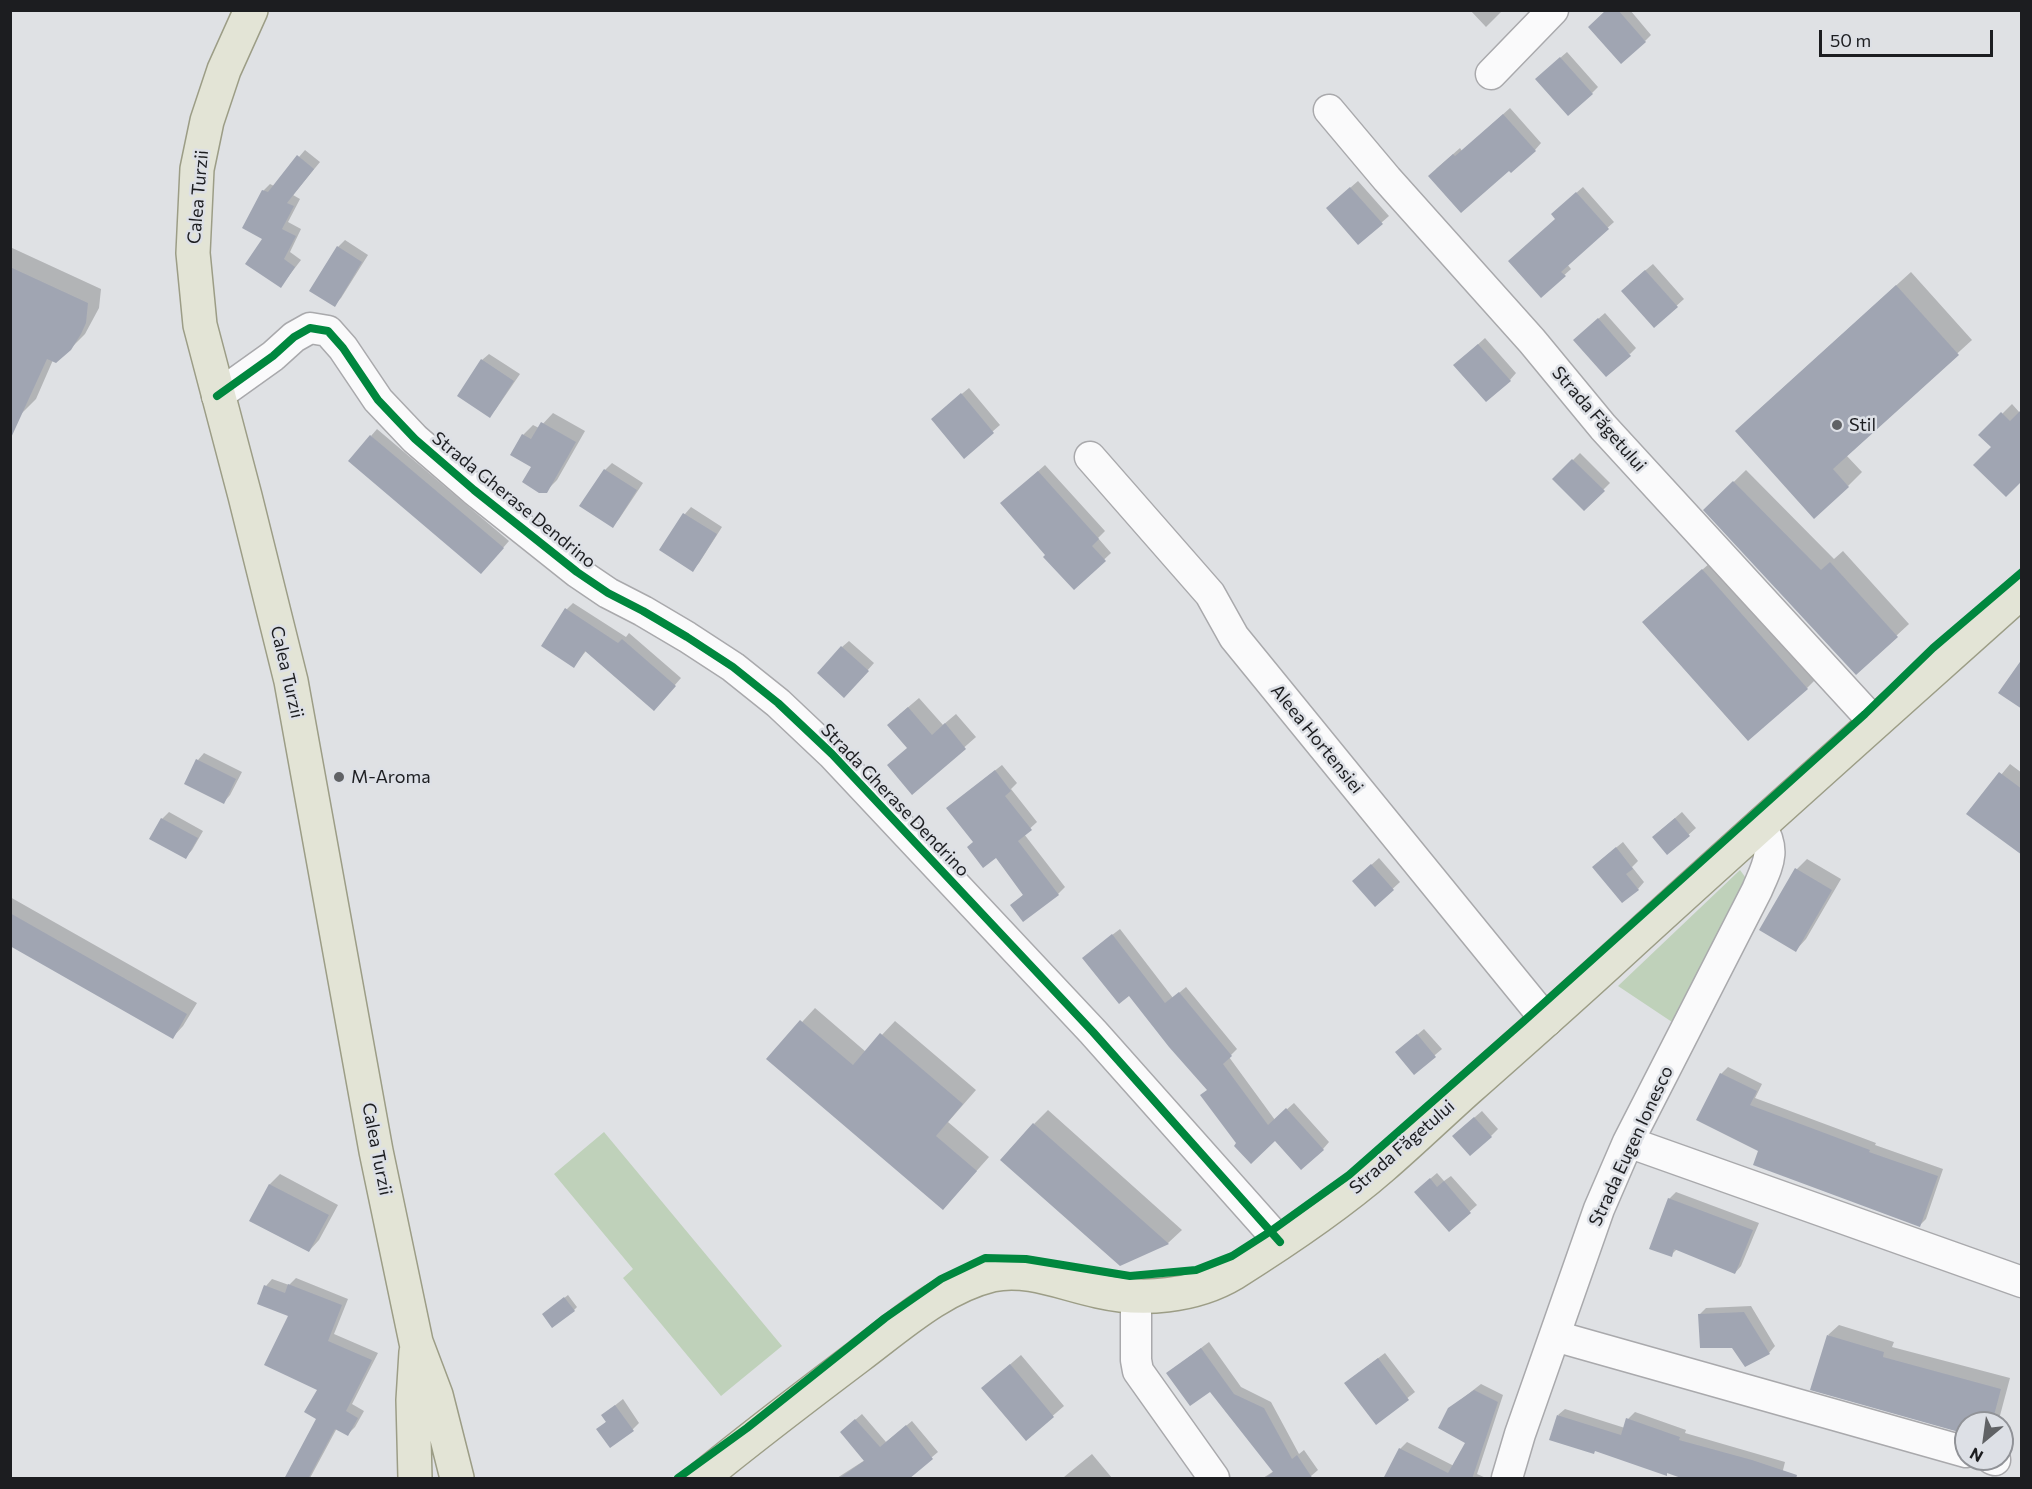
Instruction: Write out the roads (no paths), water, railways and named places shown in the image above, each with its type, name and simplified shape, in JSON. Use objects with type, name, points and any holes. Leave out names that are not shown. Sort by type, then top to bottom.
[{"type":"main road","name":"Calea Turzii","points":[[251,10],[224,70],[207,121],[197,169],[193,253],[200,325],[291,681],[376,1151],[416,1342],[436,1395],[457,1479]]},
{"type":"main road","name":"Strada Făgetului","points":[[702,1479],[809,1393],[946,1293],[995,1274],[1023,1274],[1057,1279],[1105,1293],[1158,1296],[1214,1284],[1280,1242],[1324,1212],[1379,1169],[1547,1020],[1760,824],[2022,591]]},
{"type":"main road","name":"Calea Turzii","points":[[415,1479],[413,1400],[416,1342]]},
{"type":"street","points":[[1491,74],[1553,10]]},
{"type":"street","name":"Strada Făgetului","points":[[1329,110],[1387,179],[1532,341],[1604,427],[1874,722]]},
{"type":"street","name":"Strada Gherase Dendrino","points":[[218,396],[273,356],[294,337],[310,328],[328,331],[343,348],[378,400],[415,439],[474,490],[577,572],[608,593],[643,610],[733,667],[777,703],[832,754],[1094,1032],[1280,1242]]},
{"type":"street","name":"Aleea Hortensiei","points":[[1090,457],[1210,594],[1234,637],[1547,1020]]},
{"type":"street","name":"Strada Eugen Ionesco","points":[[1507,1479],[1520,1434],[1560,1338],[1599,1209],[1628,1142],[1757,890],[1768,864],[1770,850],[1768,837],[1760,824]]},
{"type":"street","points":[[1628,1142],[2022,1282]]},
{"type":"street","points":[[1136,1296],[1138,1371],[1214,1479]]},
{"type":"street","points":[[1560,1338],[1604,1359],[1838,1431]]},
{"type":"street","points":[[1560,1338],[1954,1449]]},
{"type":"place","name":"Stil","points":[[1837,425]]},
{"type":"place","name":"M-Aroma","points":[[339,777]]}]
